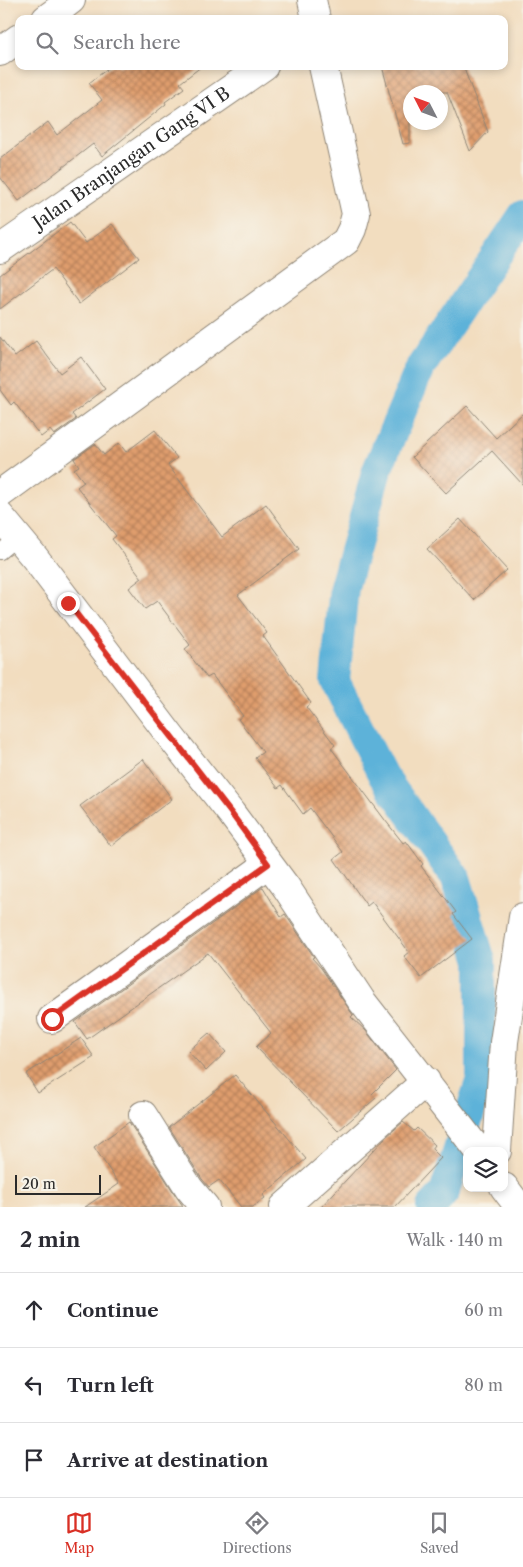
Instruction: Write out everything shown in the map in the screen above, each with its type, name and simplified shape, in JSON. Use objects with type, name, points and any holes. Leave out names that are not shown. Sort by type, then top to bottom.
[{"type":"street","points":[[51,15],[71,0]]},
{"type":"street","points":[[312,0],[315,15]]},
{"type":"street","points":[[0,52],[15,41]]},
{"type":"street","name":"Jalan Branjangan Gang VI B","points":[[0,249],[258,70]]},
{"type":"street","points":[[0,494],[346,241],[356,214],[324,70]]},
{"type":"street","points":[[0,516],[9,545],[231,813],[286,887],[361,1000],[475,1145]]},
{"type":"street","points":[[52,1019],[268,864]]},
{"type":"street","points":[[497,1147],[504,1042],[523,917]]},
{"type":"street","points":[[284,1207],[433,1090]]},
{"type":"street","points":[[143,1115],[190,1188],[205,1207]]},
{"type":"street","points":[[508,1192],[519,1207]]},
{"type":"building","points":[[106,70],[197,70],[180,83],[184,88],[102,156],[93,144],[19,201],[0,177],[0,159],[48,122],[57,135],[102,100],[89,83]]},
{"type":"building","points":[[383,70],[465,70],[488,132],[470,151],[448,95],[448,85],[403,85],[403,130],[410,130],[410,143],[403,144]]},
{"type":"building","points":[[70,222],[86,243],[112,224],[139,258],[79,304],[53,269],[0,309],[0,275]]},
{"type":"building","points":[[0,337],[15,357],[36,341],[60,373],[81,357],[105,389],[72,414],[76,419],[54,435],[50,430],[41,437],[14,402],[11,405],[0,390]]},
{"type":"building","points":[[467,406],[496,438],[523,413],[523,485],[492,451],[446,493],[412,457]]},
{"type":"building","points":[[155,430],[177,458],[168,465],[222,537],[266,504],[299,549],[238,595],[267,633],[263,636],[311,703],[306,707],[335,745],[331,748],[403,843],[406,841],[423,864],[421,866],[456,912],[453,914],[472,939],[421,978],[404,956],[409,952],[372,902],[367,906],[334,859],[343,852],[310,808],[303,814],[282,785],[278,788],[255,758],[263,752],[238,719],[243,716],[212,675],[207,678],[185,649],[190,645],[157,601],[145,609],[129,588],[142,578],[112,539],[116,536],[77,487],[84,482],[74,469],[79,466],[74,459],[95,444],[104,455],[119,443],[126,452]]},
{"type":"building","points":[[460,519],[507,570],[474,600],[427,549]]},
{"type":"building","points":[[143,759],[172,799],[111,846],[80,806]]},
{"type":"building","points":[[263,887],[281,917],[285,914],[314,957],[312,958],[353,1015],[351,1017],[366,1031],[396,1070],[372,1094],[376,1098],[338,1131],[256,1047],[271,1033],[208,953],[87,1039],[75,1022]]},
{"type":"building","points":[[209,1033],[226,1052],[206,1071],[188,1051]]},
{"type":"building","points":[[81,1038],[94,1057],[38,1093],[26,1074]]},
{"type":"building","points":[[235,1075],[306,1159],[263,1195],[265,1198],[253,1207],[241,1207],[219,1180],[209,1187],[169,1127]]},
{"type":"building","points":[[129,1122],[182,1207],[85,1207],[119,1184],[94,1147]]},
{"type":"building","points":[[403,1122],[414,1131],[417,1128],[435,1145],[432,1149],[441,1158],[395,1207],[321,1207],[386,1137]]},
{"type":"waterway","points":[[431,1207],[444,1193],[481,1079],[481,961],[456,878],[383,776],[335,681],[344,587],[377,470],[420,368],[523,215]]},
{"type":"route","points":[[52,1019],[268,864],[231,813],[68,603]]}]
